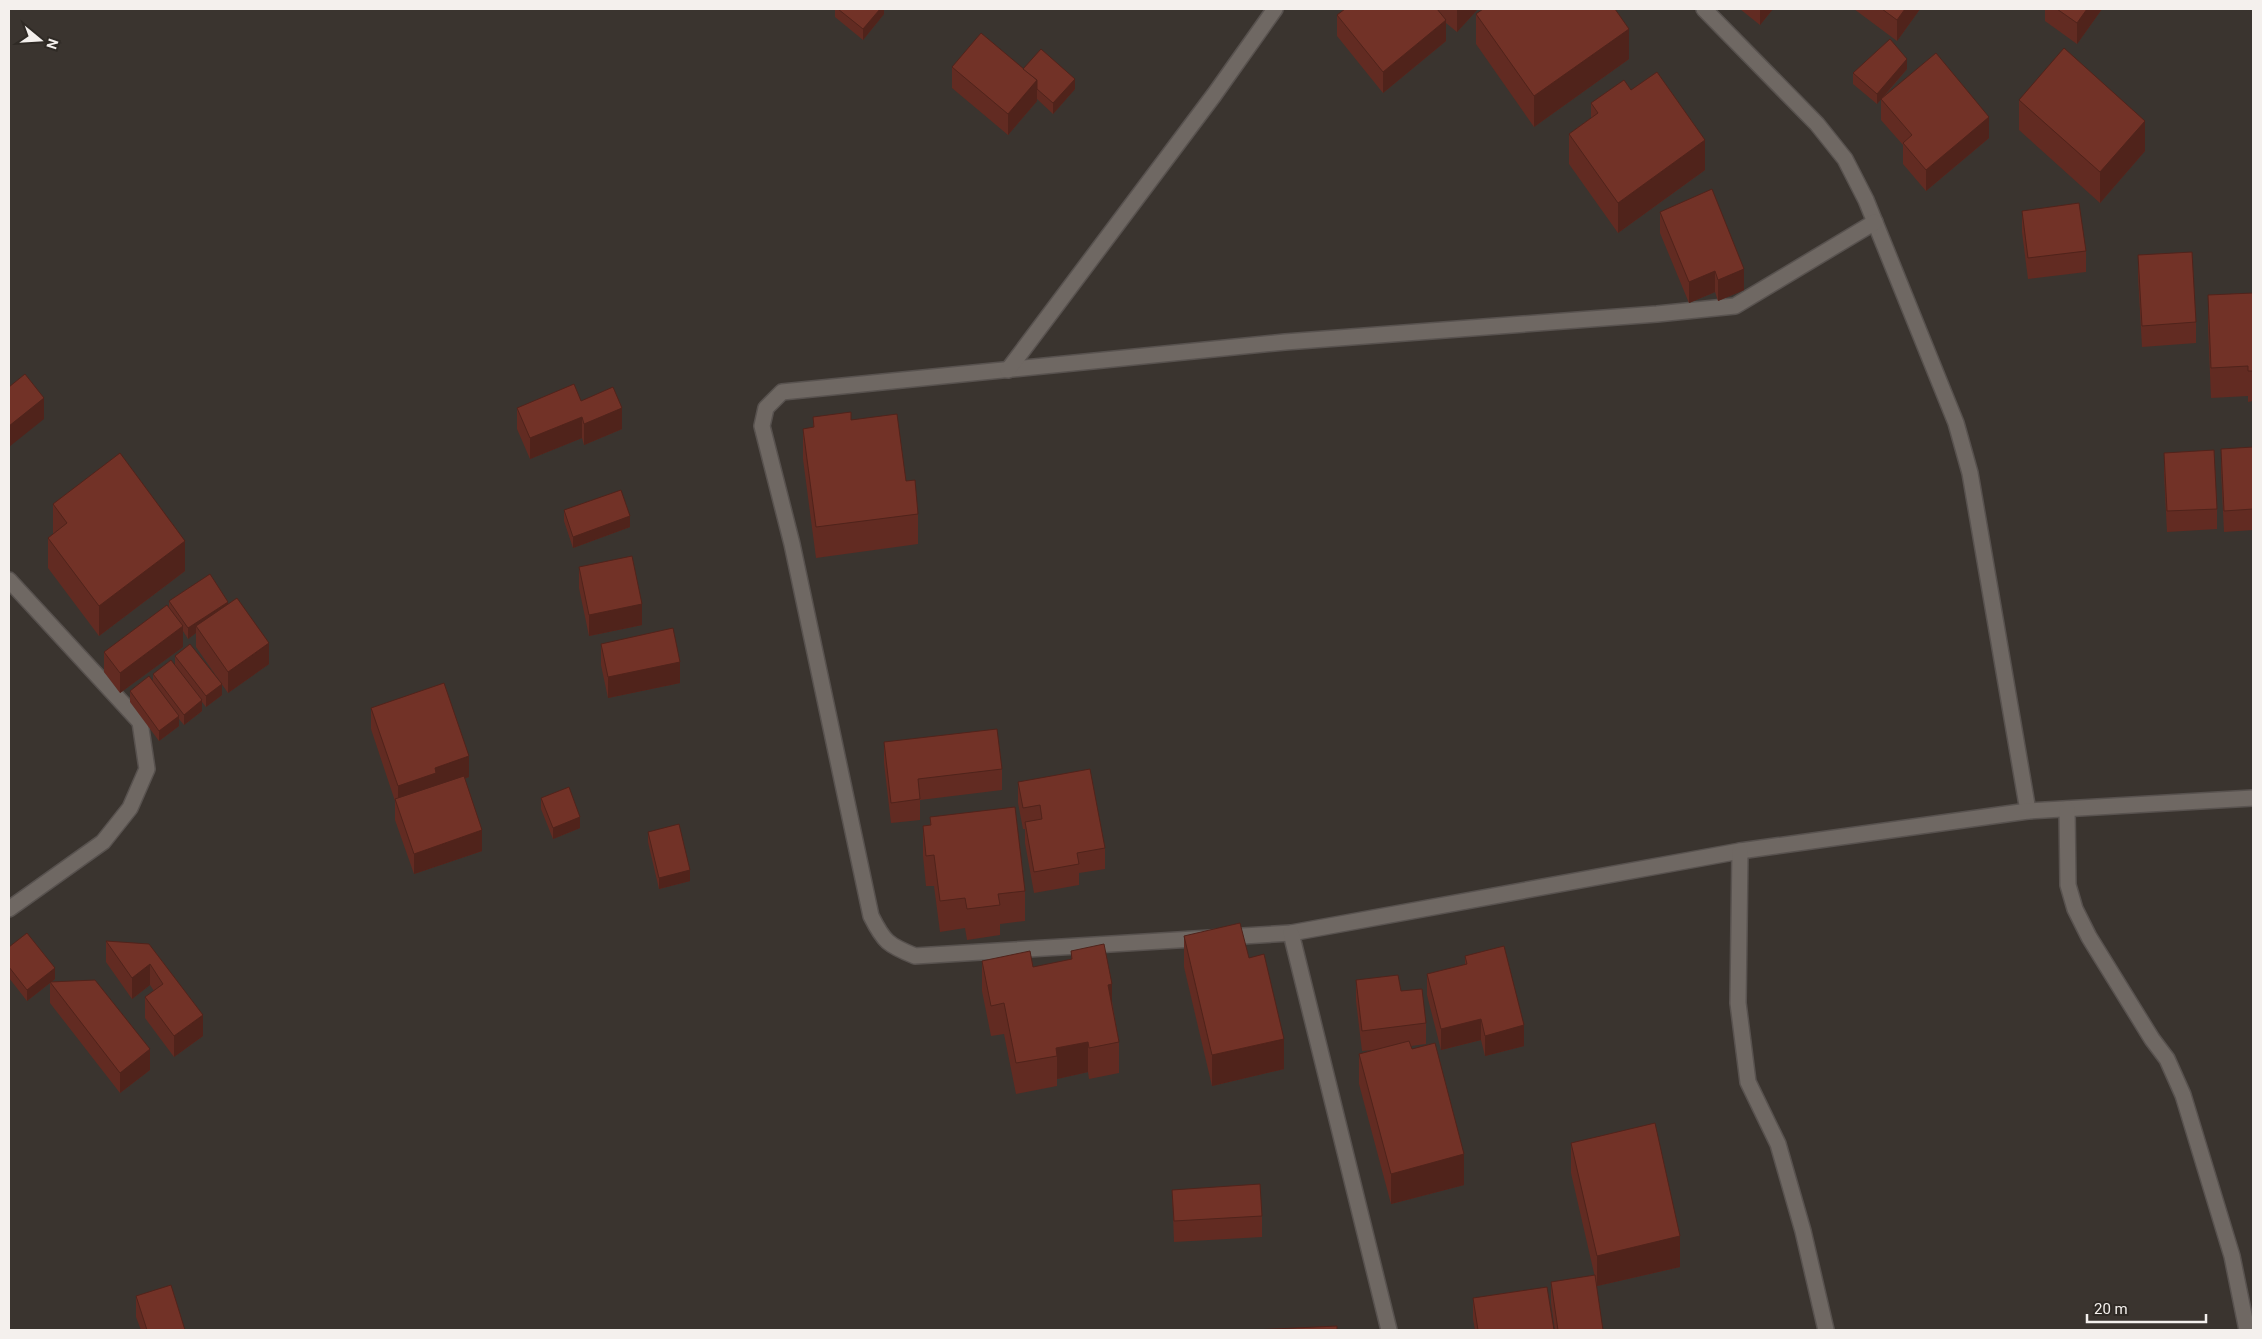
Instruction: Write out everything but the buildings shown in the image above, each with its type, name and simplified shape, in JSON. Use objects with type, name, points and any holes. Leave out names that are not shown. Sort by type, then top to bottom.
[{"type":"street","points":[[1008,370],[1214,95],[1275,9]]},
{"type":"street","points":[[1704,9],[1822,131],[1845,159],[1866,200],[1956,422],[1970,473],[2028,811]]},
{"type":"street","points":[[1875,222],[1736,306],[1657,314],[1284,342],[782,392],[766,408],[762,426],[792,544],[871,916],[881,935],[891,946],[915,956],[1291,934],[1740,851],[2028,811],[2253,798]]},
{"type":"street","points":[[9,580],[140,722],[147,769],[130,808],[103,842],[9,909]]},
{"type":"street","points":[[2067,809],[2068,885],[2075,909],[2089,937],[2167,1060],[2182,1095],[2232,1256],[2247,1330]]},
{"type":"street","points":[[1740,851],[1738,1003],[1748,1082],[1778,1144],[1803,1231],[1826,1330]]},
{"type":"street","points":[[1291,934],[1389,1330]]}]
